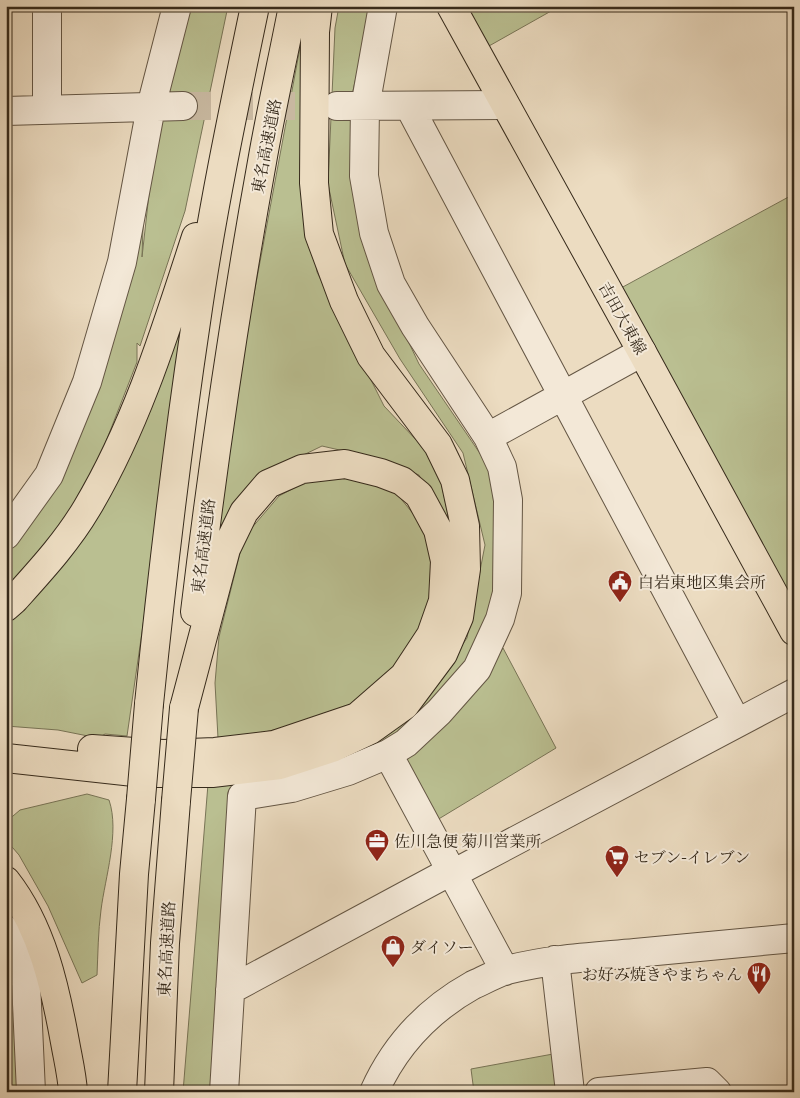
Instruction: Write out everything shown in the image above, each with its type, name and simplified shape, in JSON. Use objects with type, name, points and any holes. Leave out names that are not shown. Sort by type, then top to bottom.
[{"type":"main road","points":[[122,1092],[134,874],[161,589],[196,320],[226,147],[255,6]]},
{"type":"main road","name":"東名高速道路","points":[[159,1092],[165,943],[176,801],[184,708],[205,530],[228,368],[262,162],[294,6]]},
{"type":"main road","points":[[6,758],[143,773],[212,772],[280,765],[332,748],[370,730],[405,705],[443,654],[459,617],[466,570],[465,526],[455,480],[438,445],[371,356],[344,301],[318,234],[314,194],[314,32],[318,6]]},
{"type":"main road","name":"吉田大東線","points":[[451,6],[794,631]]},
{"type":"main road","points":[[6,607],[54,555],[86,509],[114,460],[149,379],[226,147]]},
{"type":"main road","points":[[6,739],[120,752],[163,754],[215,752],[274,745],[357,717],[404,676],[431,634],[443,601],[445,561],[438,530],[419,495],[402,481],[381,473],[345,464],[302,469],[268,484],[244,512],[226,549],[184,708]]},
{"type":"main road","points":[[6,881],[15,893],[42,946],[57,1000],[73,1092]]},
{"type":"street","points":[[47,6],[47,110]]},
{"type":"street","points":[[6,535],[49,475],[86,382],[122,262],[152,107],[177,6]]},
{"type":"street","points":[[224,1092],[242,796],[292,788],[348,771],[388,754],[406,743],[439,712],[477,669],[500,619],[507,593],[508,500],[502,467],[488,436],[415,326],[391,284],[374,233],[364,176],[365,106],[383,6]]},
{"type":"street","points":[[337,106],[506,105]]},
{"type":"street","points":[[6,110],[183,106]]},
{"type":"street","points":[[410,106],[737,723]]},
{"type":"street","points":[[488,436],[642,352]]},
{"type":"street","points":[[230,990],[451,871],[462,869],[794,694]]},
{"type":"street","points":[[388,754],[505,971]]},
{"type":"street","points":[[6,930],[26,982],[31,1092]]},
{"type":"street","points":[[374,1092],[397,1051],[417,1026],[452,998],[487,978],[505,971],[555,960],[794,938]]},
{"type":"street","points":[[555,960],[570,1092]]},
{"type":"street","points":[[599,1092],[707,1082],[717,1092]]},
{"type":"green space","points":[[188,6],[228,6],[185,211],[140,346],[137,343],[137,362],[87,490],[28,569],[6,587],[6,539],[38,489],[145,170],[142,257],[152,167]]},
{"type":"green space","points":[[339,6],[372,6],[352,95],[370,261],[419,364],[492,471],[498,589],[468,667],[425,721],[366,760],[231,795],[214,1092],[183,1092],[208,784],[263,780],[360,753],[416,712],[467,638],[485,545],[463,453],[400,359],[345,264],[328,184],[335,28]]},
{"type":"green space","points":[[467,6],[560,6],[489,46]]},
{"type":"green space","points":[[305,21],[300,168],[317,272],[384,406],[437,462],[456,554],[419,475],[379,459],[322,446],[266,473],[222,524],[207,567],[248,326]]},
{"type":"green space","points":[[794,194],[794,603],[621,288]]},
{"type":"green space","points":[[186,317],[127,736],[105,734],[98,738],[58,730],[6,726],[6,610],[108,470]]},
{"type":"green space","points":[[324,472],[368,478],[397,494],[424,527],[438,587],[416,645],[376,692],[345,713],[265,732],[218,738],[215,683],[219,637],[244,537],[279,496]]},
{"type":"green space","points":[[503,648],[556,748],[432,823],[403,757],[482,681]]},
{"type":"green space","points":[[87,794],[109,800],[113,826],[111,855],[100,918],[97,975],[82,983],[48,906],[19,855],[6,840],[6,822],[20,810]]},
{"type":"green space","points":[[8,997],[15,1022],[17,1092],[6,1092],[6,999]]},
{"type":"green space","points":[[553,1054],[559,1092],[474,1092],[471,1069]]},
{"type":"tunnel","points":[[183,106],[337,106]]},
{"type":"place","name":"白岩東地区集会所","points":[[620,603]]},
{"type":"place","name":"佐川急便 菊川営業所","points":[[377,862]]},
{"type":"place","name":"セブン-イレブン","points":[[617,878]]},
{"type":"place","name":"ダイソー","points":[[393,968]]},
{"type":"place","name":"お好み焼きやまちゃん","points":[[759,995]]}]
